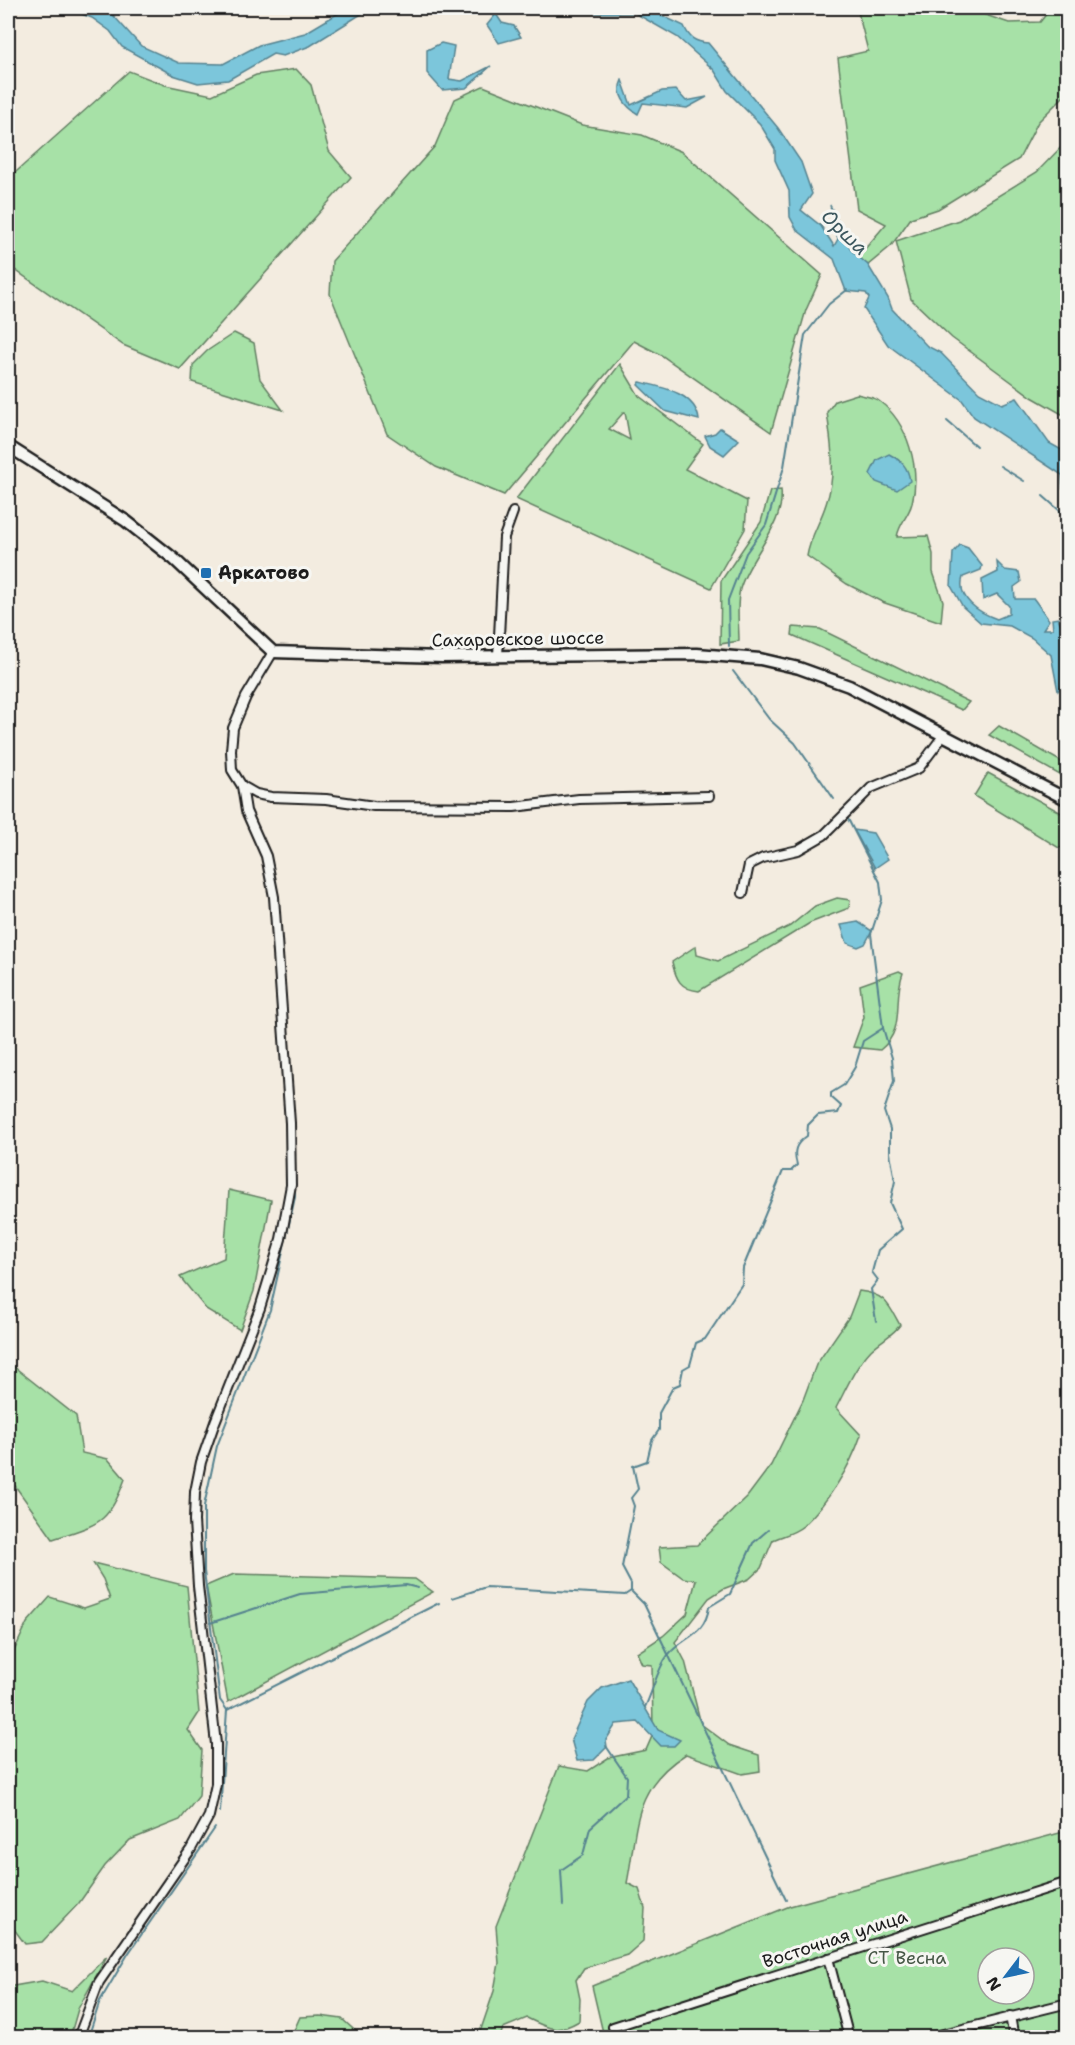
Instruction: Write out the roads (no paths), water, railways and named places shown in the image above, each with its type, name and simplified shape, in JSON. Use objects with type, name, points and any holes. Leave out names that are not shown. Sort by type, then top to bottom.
[{"type":"main road","points":[[8,447],[126,521],[174,559],[273,652]]},
{"type":"main road","name":"Сахаровское шоссе","points":[[273,652],[369,656],[697,654],[759,658],[837,681],[1068,800]]},
{"type":"street","points":[[498,656],[504,537],[513,512]]},
{"type":"street","points":[[78,2037],[99,1982],[190,1849],[209,1816],[216,1784],[216,1744],[198,1586],[194,1521],[195,1492],[201,1462],[215,1422],[260,1308],[280,1239],[291,1185],[290,1123],[274,897],[270,871],[246,811],[242,786],[232,770],[232,728],[246,697],[273,652]]},
{"type":"street","points":[[743,892],[749,865],[763,858],[798,850],[824,835],[845,811],[871,788],[919,768],[943,736]]},
{"type":"street","points":[[242,786],[255,794],[272,797],[326,799],[374,806],[514,807],[579,799],[709,796]]},
{"type":"street","name":"Восточная улица","points":[[613,2027],[1068,1882]]},
{"type":"street","points":[[828,1958],[849,2037]]},
{"type":"street","points":[[927,2037],[1068,2003]]},
{"type":"street","points":[[1010,2016],[1014,2037]]},
{"type":"water","points":[[66,8],[103,8],[112,14],[141,46],[179,63],[223,64],[259,45],[305,33],[347,8],[371,8],[310,46],[283,56],[273,54],[228,80],[198,83],[173,75],[122,47],[110,31],[92,18]]},
{"type":"water","points":[[561,8],[646,8],[684,26],[688,34],[699,42],[708,43],[778,128],[801,162],[812,194],[801,210],[821,226],[834,246],[838,239],[830,205],[851,250],[868,265],[892,309],[927,346],[941,353],[979,392],[1002,404],[1017,398],[1049,443],[1067,453],[1067,494],[1063,489],[1062,475],[974,417],[962,400],[888,345],[864,309],[869,298],[866,293],[846,291],[834,259],[797,230],[790,217],[789,191],[775,160],[775,149],[760,124],[727,91],[714,70],[677,37],[635,13],[574,13]]},
{"type":"water","points":[[496,14],[502,23],[514,26],[521,37],[499,43],[487,25]]},
{"type":"water","points":[[441,43],[454,46],[449,79],[462,81],[491,66],[466,88],[442,90],[427,73],[427,50]]},
{"type":"water","points":[[622,80],[631,105],[662,91],[676,90],[686,101],[707,97],[687,108],[643,103],[638,114],[623,100],[620,90]]},
{"type":"water","points":[[640,382],[668,389],[685,397],[697,411],[699,420],[665,411],[638,385]]},
{"type":"water","points":[[720,428],[739,440],[724,455],[710,446],[705,436],[715,433]]},
{"type":"water","points":[[889,454],[904,465],[909,476],[910,481],[897,490],[876,482],[870,474],[877,460]]},
{"type":"water","points":[[960,545],[968,548],[982,566],[981,570],[963,577],[962,585],[966,598],[977,609],[997,619],[1009,614],[1009,606],[997,594],[983,600],[982,580],[998,572],[997,562],[1005,570],[1019,572],[1021,582],[1014,587],[1015,599],[1034,599],[1049,620],[1043,629],[1053,629],[1052,619],[1058,618],[1067,638],[1064,659],[1068,678],[1058,691],[1051,655],[1032,638],[1010,626],[981,623],[963,607],[951,586],[953,553]]},
{"type":"water","points":[[854,830],[873,833],[888,859],[875,868]]},
{"type":"water","points":[[858,922],[872,931],[865,944],[858,947],[847,943],[841,925]]},
{"type":"water","points":[[628,1679],[658,1730],[680,1740],[674,1746],[661,1746],[638,1722],[616,1724],[606,1740],[607,1747],[594,1760],[577,1761],[571,1739],[588,1702],[602,1688]]},
{"type":"waterway","points":[[729,646],[728,600],[746,553],[766,525],[784,467],[805,335],[829,304],[847,290]]},
{"type":"waterway","points":[[947,421],[976,446]]},
{"type":"waterway","points":[[1000,466],[1024,481]]},
{"type":"waterway","points":[[1043,496],[1068,518]]},
{"type":"waterway","points":[[733,671],[769,719],[795,743],[834,799]]},
{"type":"waterway","points":[[786,1900],[644,1604],[631,1591],[631,1584],[622,1567],[634,1506],[631,1498],[638,1489],[633,1466],[647,1461],[652,1440],[659,1430],[659,1413],[673,1387],[680,1384],[683,1369],[690,1365],[696,1343],[705,1339],[742,1284],[743,1268],[783,1171],[791,1171],[797,1165],[796,1148],[807,1136],[808,1125],[818,1115],[838,1113],[841,1106],[831,1097],[831,1093],[844,1085],[855,1067],[863,1041],[883,1028],[871,934],[882,900],[880,882],[847,817]]},
{"type":"waterway","points":[[876,1321],[871,1289],[878,1280],[872,1272],[878,1250],[902,1229],[890,1203],[895,1181],[890,1153],[890,1129],[884,1111],[894,1081],[892,1058],[883,1028]]},
{"type":"waterway","points":[[220,1812],[227,1710],[220,1700],[204,1571],[204,1506],[217,1446],[270,1310],[295,1197],[294,1137]]},
{"type":"waterway","points":[[645,1707],[668,1655],[698,1630],[707,1617],[709,1607],[730,1594],[753,1543],[768,1530]]},
{"type":"waterway","points":[[210,1623],[300,1594],[406,1585],[418,1588]]},
{"type":"waterway","points":[[452,1598],[486,1587],[625,1595],[631,1591]]},
{"type":"waterway","points":[[227,1710],[439,1603]]},
{"type":"waterway","points":[[563,1905],[561,1870],[583,1855],[590,1828],[626,1795],[627,1777],[606,1746]]},
{"type":"waterway","points":[[88,2038],[100,2001],[128,1954],[215,1828]]},
{"type":"place","name":"Аркатово","points":[[206,573]]},
{"type":"water label","name":"Орша","points":[[845,232]]},
{"type":"park label","name":"СТ Весна","points":[[907,1958]]}]
